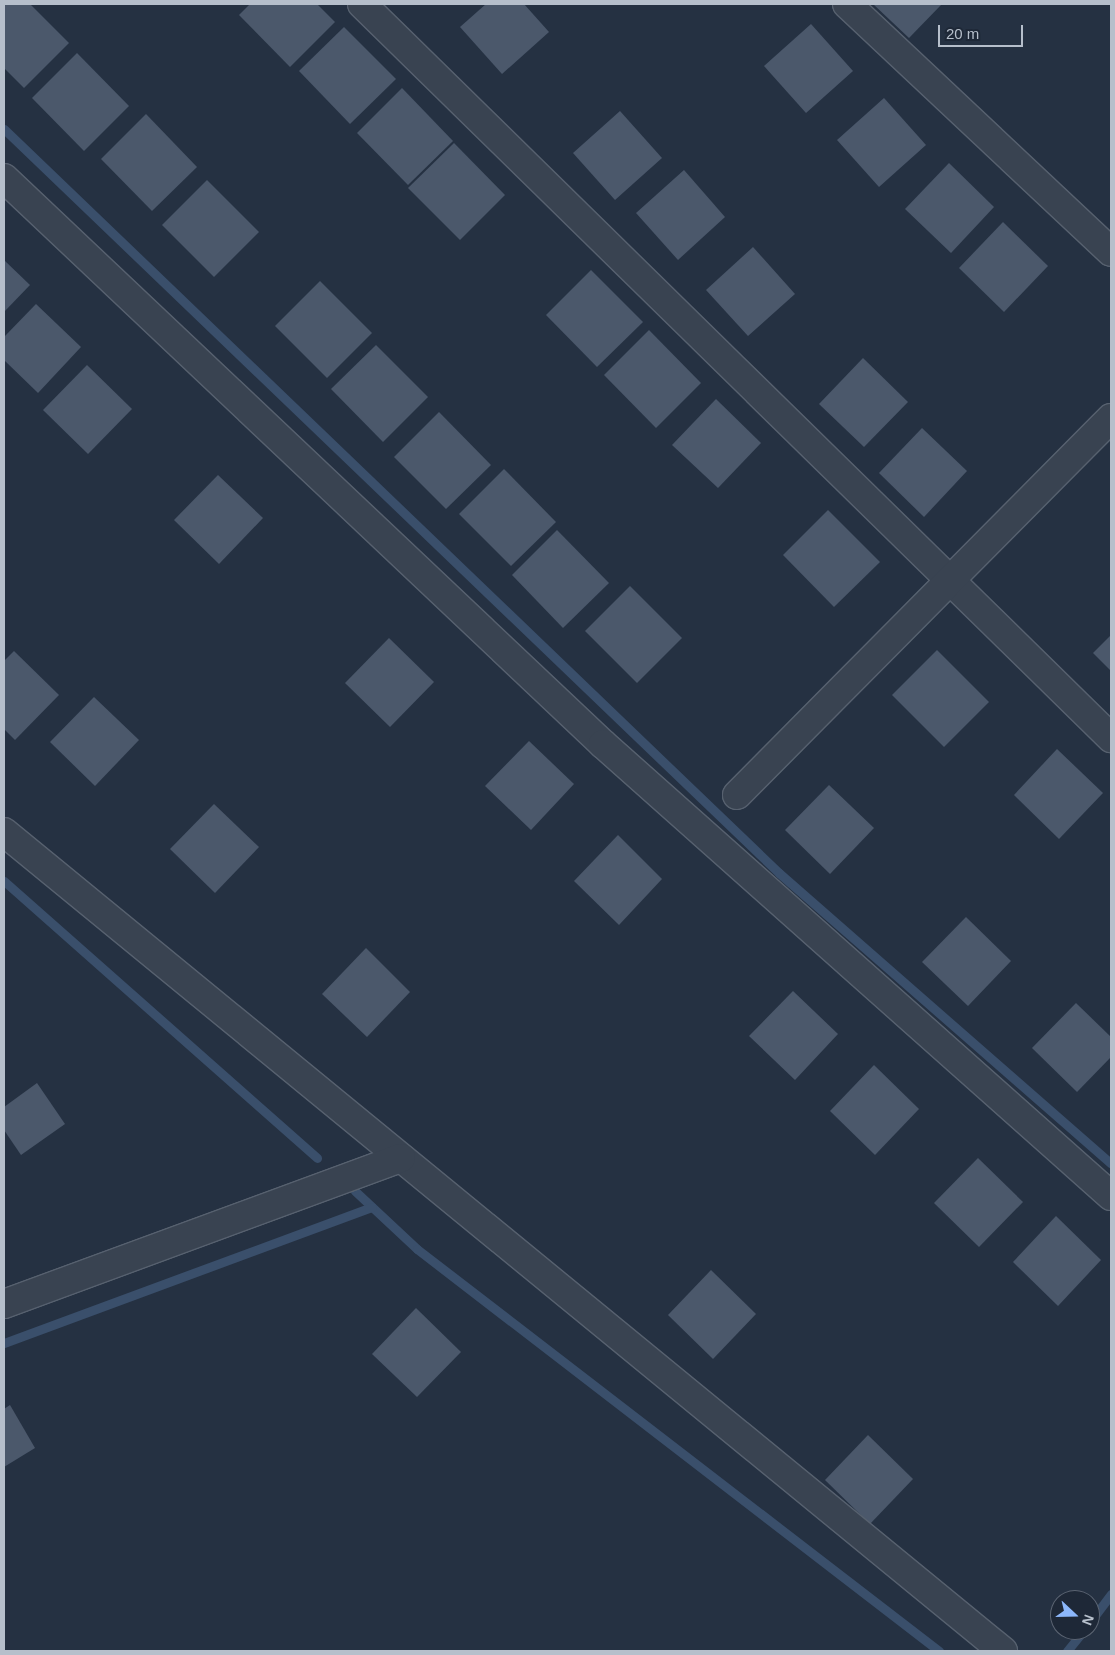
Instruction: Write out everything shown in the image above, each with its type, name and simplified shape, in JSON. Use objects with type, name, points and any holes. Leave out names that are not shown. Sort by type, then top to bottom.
[{"type":"street","points":[[362,4],[953,581],[1111,738]]},
{"type":"street","points":[[846,4],[1111,252]]},
{"type":"street","points":[[4,178],[603,744],[1111,1196]]},
{"type":"street","points":[[737,794],[953,581],[1111,418]]},
{"type":"street","points":[[4,832],[1003,1651]]},
{"type":"street","points":[[4,1304],[401,1158]]},
{"type":"building","points":[[4,4],[30,4],[69,43],[24,88],[4,68]]},
{"type":"building","points":[[250,4],[317,4],[335,22],[290,67],[239,15]]},
{"type":"building","points":[[486,4],[524,4],[549,32],[502,74],[460,27]]},
{"type":"building","points":[[873,4],[942,4],[909,38]]},
{"type":"building","points":[[811,24],[853,71],[806,113],[764,66]]},
{"type":"building","points":[[344,27],[396,79],[350,124],[299,71]]},
{"type":"building","points":[[77,53],[129,106],[84,151],[32,98]]},
{"type":"building","points":[[402,88],[453,141],[408,185],[357,133]]},
{"type":"building","points":[[884,98],[926,145],[879,187],[837,140]]},
{"type":"building","points":[[620,111],[662,158],[615,200],[573,153]]},
{"type":"building","points":[[146,114],[197,167],[152,211],[101,159]]},
{"type":"building","points":[[454,143],[505,195],[460,240],[408,188]]},
{"type":"building","points":[[949,163],[994,207],[951,253],[905,209]]},
{"type":"building","points":[[684,170],[725,217],[678,260],[636,213]]},
{"type":"building","points":[[207,180],[259,232],[214,277],[162,225]]},
{"type":"building","points":[[1003,222],[1048,266],[1004,312],[959,268]]},
{"type":"building","points":[[753,247],[795,294],[748,336],[706,290]]},
{"type":"building","points":[[4,260],[30,285],[4,312]]},
{"type":"building","points":[[591,270],[643,322],[597,367],[546,315]]},
{"type":"building","points":[[320,281],[372,333],[327,378],[275,326]]},
{"type":"building","points":[[36,304],[81,347],[38,393],[4,360],[4,337]]},
{"type":"building","points":[[649,330],[701,383],[656,428],[604,375]]},
{"type":"building","points":[[376,345],[428,397],[383,442],[331,389]]},
{"type":"building","points":[[863,358],[908,402],[864,447],[819,404]]},
{"type":"building","points":[[87,365],[132,409],[88,454],[43,410]]},
{"type":"building","points":[[716,399],[761,443],[718,488],[672,445]]},
{"type":"building","points":[[439,412],[491,465],[446,509],[394,457]]},
{"type":"building","points":[[922,428],[967,471],[924,517],[879,473]]},
{"type":"building","points":[[504,469],[556,522],[511,566],[459,514]]},
{"type":"building","points":[[218,475],[263,518],[219,564],[174,520]]},
{"type":"building","points":[[828,510],[880,562],[834,607],[783,555]]},
{"type":"building","points":[[557,530],[609,583],[563,628],[512,575]]},
{"type":"building","points":[[630,586],[682,638],[637,683],[585,631]]},
{"type":"building","points":[[1111,635],[1111,671],[1093,653]]},
{"type":"building","points":[[389,638],[434,682],[390,727],[345,683]]},
{"type":"building","points":[[937,650],[989,702],[944,747],[892,695]]},
{"type":"building","points":[[14,651],[59,695],[15,740],[4,729],[4,661]]},
{"type":"building","points":[[94,697],[139,740],[95,786],[50,742]]},
{"type":"building","points":[[529,741],[574,784],[531,830],[485,786]]},
{"type":"building","points":[[1057,749],[1103,793],[1059,839],[1014,795]]},
{"type":"building","points":[[829,785],[874,828],[830,874],[785,830]]},
{"type":"building","points":[[214,804],[259,847],[215,893],[170,849]]},
{"type":"building","points":[[618,835],[662,879],[619,925],[574,881]]},
{"type":"building","points":[[966,917],[1011,961],[968,1006],[922,962]]},
{"type":"building","points":[[366,948],[410,992],[367,1037],[322,994]]},
{"type":"building","points":[[793,991],[838,1034],[795,1080],[749,1036]]},
{"type":"building","points":[[1076,1003],[1111,1037],[1111,1057],[1077,1092],[1032,1048]]},
{"type":"building","points":[[874,1065],[919,1109],[875,1155],[830,1111]]},
{"type":"building","points":[[37,1083],[65,1124],[21,1155],[4,1130],[4,1107]]},
{"type":"building","points":[[978,1158],[1023,1202],[979,1247],[934,1203]]},
{"type":"building","points":[[1056,1216],[1101,1260],[1058,1306],[1013,1262]]},
{"type":"building","points":[[711,1270],[756,1314],[713,1359],[668,1315]]},
{"type":"building","points":[[416,1308],[461,1352],[417,1397],[372,1354]]},
{"type":"building","points":[[10,1405],[35,1448],[4,1467],[4,1409]]},
{"type":"building","points":[[868,1435],[913,1479],[870,1524],[825,1480]]},
{"type":"waterway","points":[[4,129],[779,873],[1111,1164]]},
{"type":"waterway","points":[[4,881],[317,1158]]},
{"type":"waterway","points":[[355,1191],[417,1249],[939,1651]]},
{"type":"waterway","points":[[4,1343],[372,1207]]},
{"type":"waterway","points":[[1100,1609],[1111,1594]]},
{"type":"waterway","points":[[1067,1651],[1076,1640]]}]
